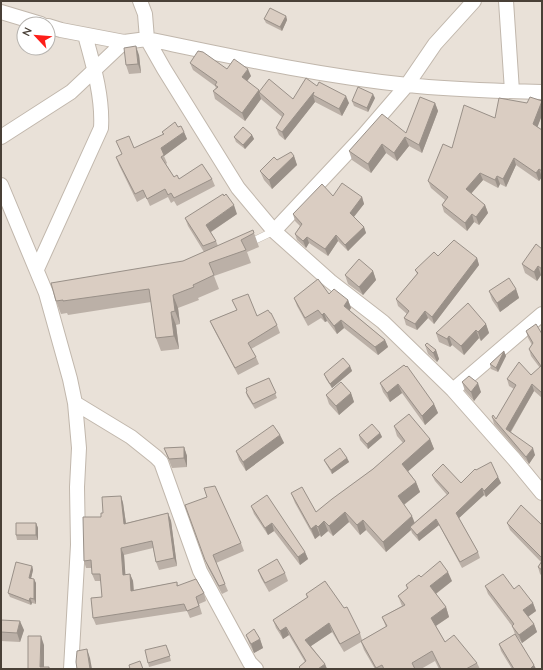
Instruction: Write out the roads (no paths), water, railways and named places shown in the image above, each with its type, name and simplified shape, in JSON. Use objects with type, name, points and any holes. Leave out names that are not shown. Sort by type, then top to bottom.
[{"type":"street","points":[[154,1],[142,8],[147,39],[238,188],[274,231],[330,281],[383,322],[453,390],[542,493]]},
{"type":"street","points":[[274,231],[363,136],[407,85],[435,44],[474,1]]},
{"type":"street","points":[[506,1],[512,91]]},
{"type":"street","points":[[1,12],[16,17]]},
{"type":"street","points":[[56,28],[124,42],[147,39],[286,67],[407,85],[465,90],[542,92]]},
{"type":"street","points":[[37,269],[101,128],[100,103],[94,70],[85,35]]},
{"type":"street","points":[[1,137],[71,92],[124,42]]},
{"type":"street","points":[[1,185],[37,269],[50,293],[75,403],[79,448],[77,487],[78,545],[71,669]]},
{"type":"street","points":[[453,390],[542,314]]},
{"type":"street","points":[[75,403],[131,437],[159,460],[200,571],[248,660],[256,669]]},
{"type":"lane","points":[[240,247],[274,231]]}]
